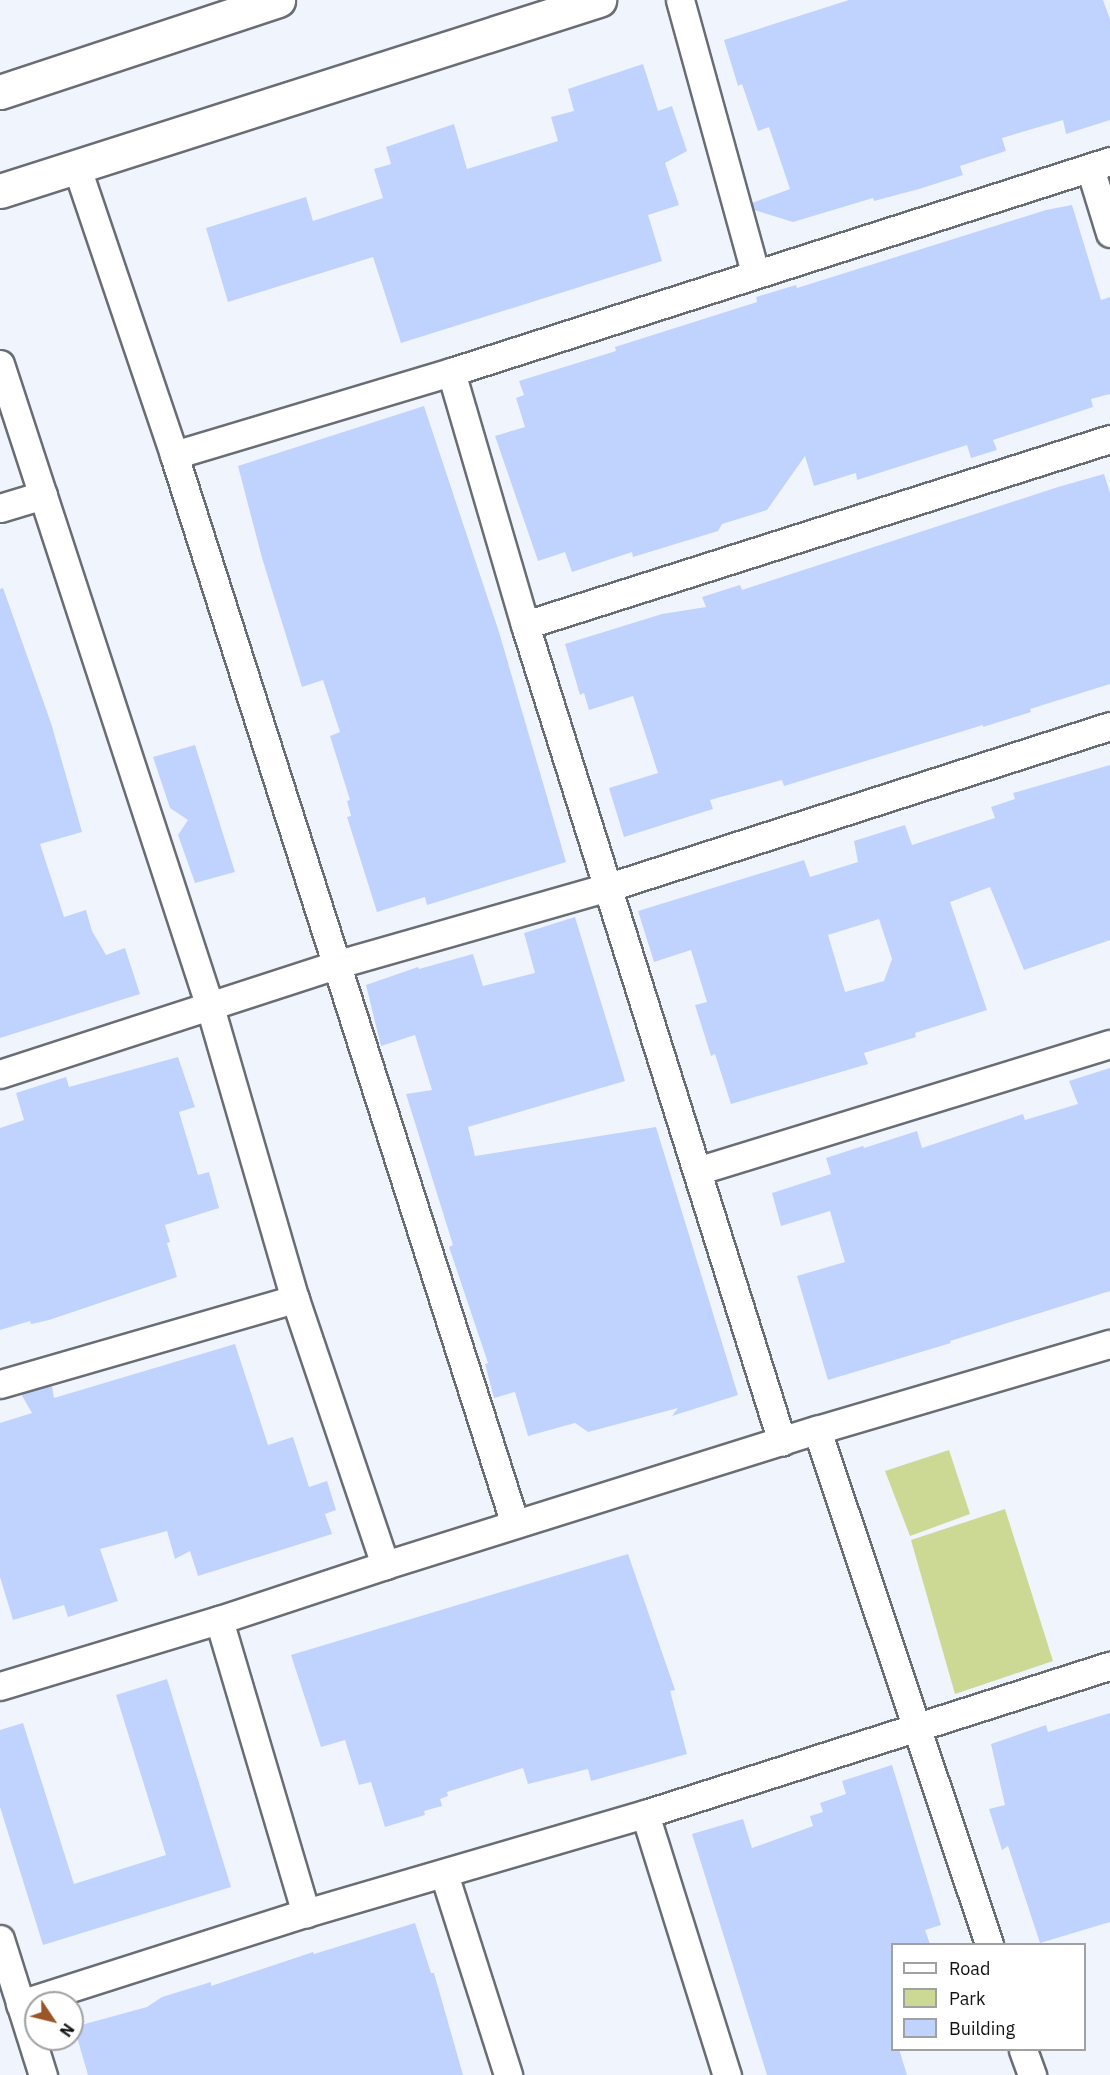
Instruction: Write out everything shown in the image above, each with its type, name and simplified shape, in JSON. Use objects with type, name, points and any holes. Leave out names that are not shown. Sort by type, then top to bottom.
[{"type":"street","points":[[0,92],[278,0]]},
{"type":"street","points":[[0,191],[598,0]]},
{"type":"street","points":[[680,0],[755,273]]},
{"type":"street","points":[[174,455],[451,372],[1100,164],[1110,232]]},
{"type":"street","points":[[77,168],[174,455],[515,1524]]},
{"type":"street","points":[[0,364],[210,1007],[295,1299],[385,1565]]},
{"type":"street","points":[[451,372],[525,626],[782,1442]]},
{"type":"street","points":[[525,626],[1110,439]]},
{"type":"street","points":[[0,508],[43,495]]},
{"type":"street","points":[[0,1074],[338,964],[609,887],[1110,726]]},
{"type":"street","points":[[697,1171],[1110,1044]]},
{"type":"street","points":[[0,1384],[295,1299]]},
{"type":"street","points":[[0,1686],[219,1620],[385,1565],[817,1430],[1110,1344]]},
{"type":"street","points":[[817,1430],[989,1943]]},
{"type":"street","points":[[219,1620],[306,1913]]},
{"type":"street","points":[[20,2004],[306,1913],[645,1814],[1110,1666]]},
{"type":"street","points":[[645,1814],[727,2075]]},
{"type":"street","points":[[444,1874],[508,2075]]},
{"type":"street","points":[[0,1940],[43,2075]]},
{"type":"street","points":[[1024,2051],[1032,2075]]},
{"type":"green space","points":[[949,1450],[970,1514],[910,1536],[885,1471]]},
{"type":"green space","points":[[1005,1509],[1053,1661],[955,1694],[911,1540]]},
{"type":"building","points":[[849,0],[1103,0],[1110,19],[1110,120],[1066,134],[1063,120],[1002,138],[1006,151],[960,166],[963,175],[874,201],[873,198],[793,222],[754,210],[752,203],[790,189],[769,127],[758,131],[742,84],[738,86],[724,40]]},
{"type":"building","points":[[643,64],[658,111],[672,106],[687,151],[665,163],[679,205],[648,215],[662,261],[401,343],[373,257],[228,302],[206,228],[306,197],[313,221],[383,198],[374,169],[391,164],[386,147],[454,124],[467,169],[558,141],[551,117],[574,111],[568,89]]},
{"type":"building","points":[[1072,205],[1101,300],[1110,297],[1110,394],[1091,399],[1093,407],[993,440],[997,450],[971,458],[967,445],[857,480],[856,473],[814,486],[805,456],[767,510],[722,524],[718,531],[633,557],[632,552],[572,572],[565,552],[538,561],[495,436],[525,427],[516,398],[524,395],[519,381],[616,351],[615,347],[757,302],[756,297],[796,285],[797,288],[1046,210]]},
{"type":"building","points":[[424,406],[499,632],[566,862],[427,905],[425,897],[377,912],[347,817],[351,816],[347,801],[350,800],[330,736],[340,732],[323,680],[302,687],[262,558],[238,466]]},
{"type":"building","points":[[1104,474],[1110,493],[1110,684],[1030,709],[1031,712],[784,786],[782,780],[710,800],[713,809],[624,837],[609,788],[658,773],[633,696],[589,710],[584,693],[580,695],[565,644],[662,614],[706,607],[702,597],[740,585],[742,590]]},
{"type":"building","points":[[3,588],[51,723],[82,832],[40,844],[64,917],[86,910],[92,931],[106,955],[125,948],[140,994],[0,1038],[0,589]]},
{"type":"building","points":[[195,745],[235,872],[195,883],[178,835],[188,820],[170,808],[153,757]]},
{"type":"building","points":[[1110,765],[1110,940],[1024,970],[990,887],[950,902],[987,1010],[915,1033],[916,1037],[864,1053],[868,1064],[731,1104],[715,1054],[711,1056],[695,1005],[707,1002],[691,950],[654,962],[638,911],[804,860],[810,877],[858,862],[854,841],[905,825],[912,845],[995,818],[991,807],[1015,799],[1013,793]],"holes":[[[879,919],[892,959],[884,981],[845,992],[828,935]]]},
{"type":"building","points":[[575,917],[625,1081],[468,1127],[475,1156],[656,1127],[738,1395],[672,1416],[678,1408],[588,1432],[575,1423],[528,1436],[515,1392],[494,1398],[485,1364],[488,1363],[449,1247],[453,1245],[406,1094],[432,1090],[415,1035],[381,1046],[366,985],[418,967],[419,969],[473,954],[483,986],[535,973],[524,933]]},
{"type":"building","points":[[178,1057],[195,1107],[179,1112],[198,1175],[209,1172],[219,1208],[165,1225],[170,1242],[167,1243],[177,1277],[49,1320],[31,1324],[30,1321],[0,1330],[0,1128],[24,1120],[16,1093],[66,1077],[69,1087]]},
{"type":"building","points":[[1110,1068],[1110,1291],[828,1380],[797,1276],[845,1262],[830,1211],[781,1226],[772,1193],[831,1174],[826,1158],[863,1146],[864,1148],[917,1131],[922,1148],[1023,1114],[1025,1120],[1078,1104],[1069,1081]]},
{"type":"building","points":[[235,1344],[268,1445],[293,1437],[309,1487],[327,1481],[336,1510],[325,1514],[332,1534],[198,1576],[190,1551],[175,1559],[167,1531],[100,1549],[118,1601],[68,1617],[64,1605],[13,1620],[0,1577],[0,1423],[32,1413],[21,1394],[52,1386],[54,1398]]},
{"type":"building","points":[[628,1554],[675,1690],[670,1691],[687,1754],[591,1781],[588,1769],[528,1784],[523,1768],[447,1792],[448,1796],[440,1799],[442,1806],[424,1811],[425,1815],[385,1827],[371,1782],[359,1785],[345,1740],[321,1747],[291,1655]]},
{"type":"building","points":[[167,1679],[231,1887],[43,1945],[0,1807],[0,1730],[23,1723],[74,1884],[166,1855],[116,1695]]},
{"type":"building","points":[[1110,1713],[1110,1922],[1040,1943],[1008,1846],[1002,1850],[989,1809],[1005,1805],[991,1744],[1046,1725],[1048,1732]]},
{"type":"building","points":[[892,1765],[941,1925],[925,1930],[930,1943],[891,1943],[891,2051],[900,2051],[907,2075],[767,2075],[692,1834],[743,1819],[752,1848],[813,1826],[810,1816],[823,1812],[820,1803],[846,1794],[842,1781]]},
{"type":"building","points":[[415,1923],[431,1973],[434,1973],[463,2075],[88,2075],[81,2051],[84,2051],[84,2024],[147,2007],[162,1997],[211,1982],[211,1986],[313,1952],[314,1954]]}]
